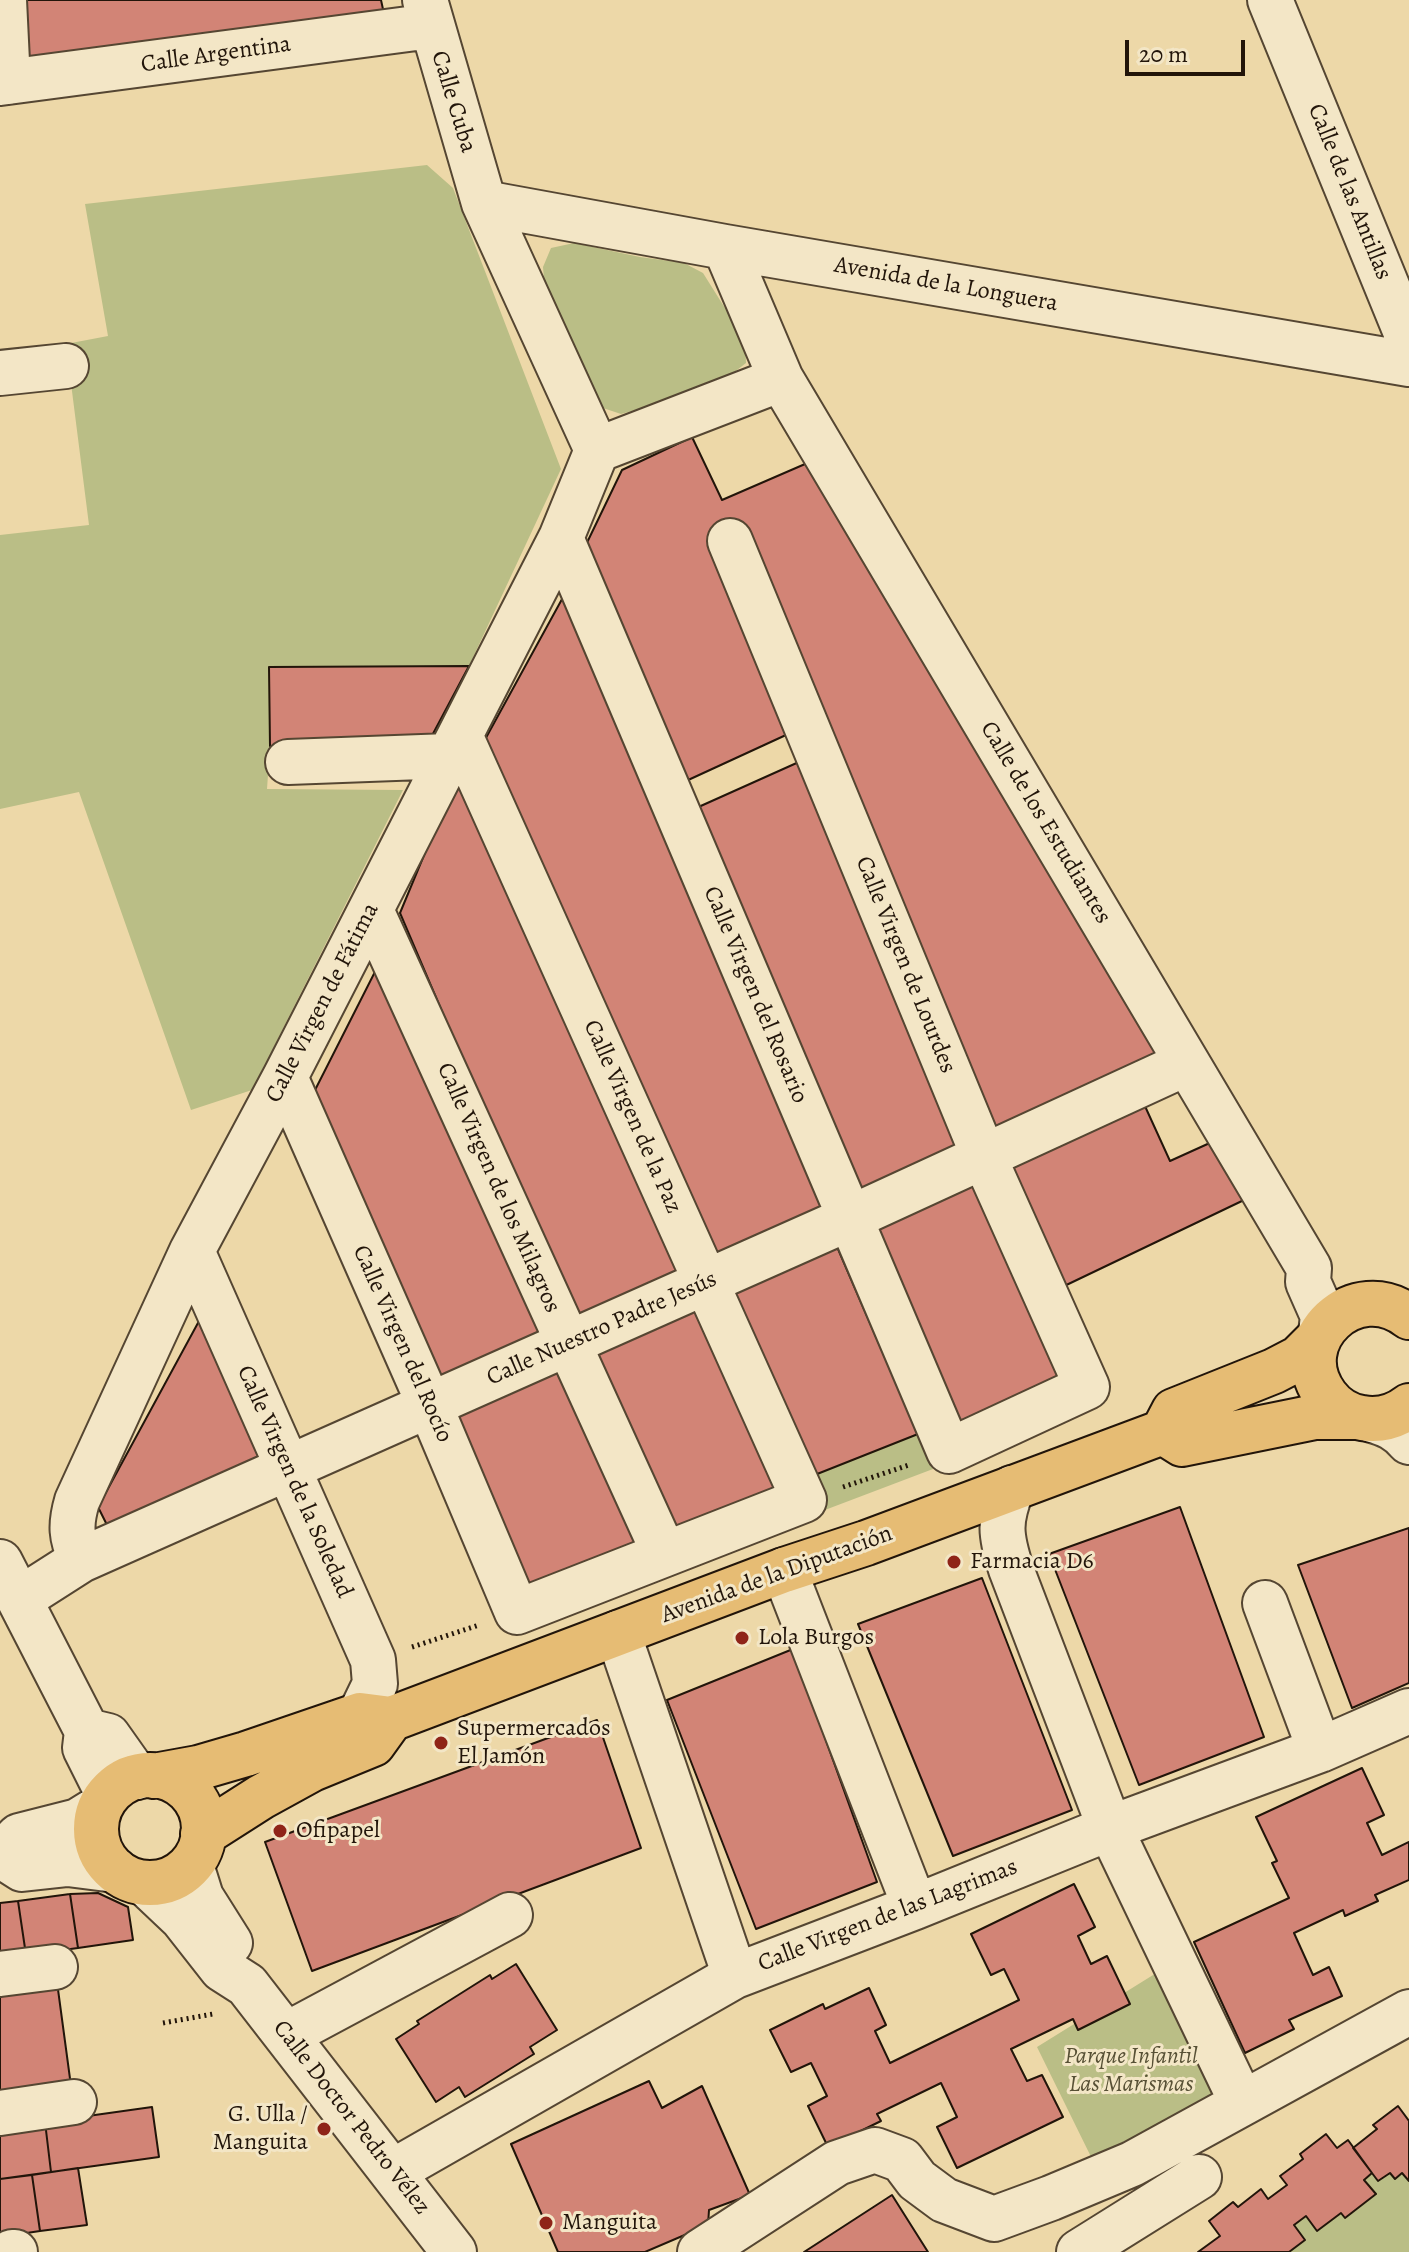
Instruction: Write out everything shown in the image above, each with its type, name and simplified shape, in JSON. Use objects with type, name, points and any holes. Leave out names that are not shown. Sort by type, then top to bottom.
[{"type":"main road","name":"Avenida de la Diputación","points":[[125,1789],[376,1717],[618,1633],[1163,1432],[1174,1411],[1299,1358],[1339,1313],[1354,1306],[1398,1311]]},
{"type":"main road","points":[[1320,1336],[1314,1370],[1319,1386],[1328,1399],[1341,1411],[1379,1414]]},
{"type":"main road","points":[[1163,1432],[1182,1444],[1315,1417],[1379,1414]]},
{"type":"main road","name":"Avenida de la Diputación","points":[[197,1849],[261,1797],[312,1769],[373,1744],[376,1717]]},
{"type":"main road","points":[[171,1779],[185,1788],[196,1801],[203,1817],[197,1849],[178,1876],[162,1882],[130,1877],[104,1857],[97,1842],[96,1825],[125,1789],[171,1779]]},
{"type":"street","points":[[4,0],[4,83]]},
{"type":"street","name":"Calle de las Antillas","points":[[1270,0],[1409,340]]},
{"type":"street","name":"Calle Argentina","points":[[4,83],[428,13]]},
{"type":"street","name":"Calle Cuba","points":[[428,13],[484,203],[597,450]]},
{"type":"street","name":"Avenida de la Longuera","points":[[484,203],[1409,364]]},
{"type":"street","name":"Calle de los Estudiantes","points":[[725,247],[781,379],[1309,1268],[1308,1282],[1323,1316],[1320,1336]]},
{"type":"street","points":[[0,373],[66,366]]},
{"type":"street","points":[[597,450],[781,379]]},
{"type":"street","name":"Calle Virgen de Fátima","points":[[81,1560],[73,1541],[72,1520],[77,1501],[192,1251],[285,1077],[561,538],[597,450]]},
{"type":"street","name":"Calle Virgen del Rosario","points":[[561,538],[949,1451]]},
{"type":"street","name":"Calle Virgen de Lourdes","points":[[730,541],[984,1157],[1087,1387],[949,1451]]},
{"type":"street","points":[[288,762],[455,746]]},
{"type":"street","name":"Calle Virgen de la Paz","points":[[455,746],[706,1282],[804,1500]]},
{"type":"street","name":"Calle Virgen de los Milagros","points":[[371,910],[664,1553]]},
{"type":"street","name":"Calle Nuestro Padre Jesús","points":[[10,1581],[81,1560],[850,1218],[1187,1063]]},
{"type":"street","name":"Calle Virgen del Rocío","points":[[285,1077],[517,1612]]},
{"type":"street","name":"Calle Virgen de la Soledad","points":[[192,1251],[373,1660]]},
{"type":"street","name":"Calle de los Estudiantes","points":[[1309,1268],[1321,1271],[1345,1294],[1357,1300],[1398,1311]]},
{"type":"street","points":[[1379,1414],[1409,1442]]},
{"type":"street","points":[[1012,1488],[1002,1514],[1002,1542],[1110,1828],[1242,2103]]},
{"type":"street","points":[[517,1612],[804,1500]]},
{"type":"street","points":[[784,1570],[915,1907]]},
{"type":"street","points":[[10,1581],[87,1731],[85,1748],[125,1789]]},
{"type":"street","points":[[1265,1603],[1320,1750]]},
{"type":"street","points":[[618,1633],[647,1754],[704,1884],[735,1976]]},
{"type":"street","points":[[373,1660],[376,1717]]},
{"type":"street","name":"Calle Virgen de las Lagrimas","points":[[392,2172],[735,1976],[1110,1828],[1320,1750],[1409,1711]]},
{"type":"street","name":"Avenida de la Diputación","points":[[125,1789],[78,1821],[19,1836],[0,1855],[22,1869],[68,1864],[130,1877]]},
{"type":"street","name":"Calle Doctor Pedro Vélez","points":[[197,1849],[201,1897],[243,1962],[247,1985]]},
{"type":"street","name":"Calle Doctor Pedro Vélez","points":[[130,1877],[182,1918],[222,1969],[247,1985],[454,2252]]},
{"type":"street","points":[[286,2035],[510,1915]]},
{"type":"street","points":[[0,1974],[55,1967]]},
{"type":"street","points":[[700,2252],[837,2163],[875,2150],[902,2160],[917,2180],[944,2200],[994,2219],[1132,2164],[1409,2012]]},
{"type":"street","points":[[0,2113],[74,2102]]},
{"type":"street","points":[[1079,2252],[1199,2177]]},
{"type":"path","points":[[804,1500],[949,1451]]},
{"type":"path","points":[[373,1660],[517,1612]]},
{"type":"green space","points":[[427,165],[453,188],[561,469],[469,666],[270,746],[267,789],[403,790],[252,1090],[191,1110],[79,792],[0,809],[0,535],[89,525],[66,344],[108,336],[85,204]]},
{"type":"green space","points":[[574,243],[684,263],[703,273],[745,340],[746,363],[728,377],[646,407],[621,414],[600,407],[545,292],[543,267],[551,248]]},
{"type":"green space","points":[[918,1434],[933,1469],[817,1513],[802,1480]]},
{"type":"green space","name":"Parque Infantil Las Marismas","points":[[1166,1967],[1237,2093],[1097,2169],[1037,2047]]},
{"type":"green space","points":[[1372,2173],[1379,2181],[1390,2173],[1395,2179],[1402,2173],[1409,2181],[1409,2252],[1289,2252],[1294,2225],[1306,2216],[1341,2213],[1345,2218],[1376,2195],[1364,2180]]},
{"type":"building","points":[[18,0],[381,0],[386,23],[22,69]]},
{"type":"building","points":[[692,437],[722,500],[812,461],[1171,1058],[998,1137],[799,729],[686,781],[582,553],[622,470]]},
{"type":"building","points":[[567,590],[833,1211],[708,1267],[482,745]]},
{"type":"building","points":[[469,666],[427,745],[270,746],[269,667]]},
{"type":"building","points":[[810,757],[975,1153],[858,1204],[694,809]]},
{"type":"building","points":[[461,766],[683,1273],[575,1324],[400,913]]},
{"type":"building","points":[[383,956],[547,1333],[437,1383],[313,1094]]},
{"type":"building","points":[[1144,1104],[1170,1161],[1223,1137],[1244,1200],[1058,1289],[1006,1165]]},
{"type":"building","points":[[978,1176],[1067,1375],[959,1423],[870,1225]]},
{"type":"building","points":[[835,1242],[918,1434],[802,1480],[720,1293]]},
{"type":"building","points":[[694,1303],[779,1490],[660,1534],[579,1353]]},
{"type":"building","points":[[205,1310],[271,1459],[110,1531],[98,1507]]},
{"type":"building","points":[[564,1358],[647,1551],[523,1604],[439,1411]]},
{"type":"building","points":[[1180,1507],[1264,1737],[1139,1785],[1049,1554]]},
{"type":"building","points":[[1409,1528],[1409,1683],[1352,1708],[1298,1565]]},
{"type":"building","points":[[982,1578],[1072,1810],[953,1856],[858,1624]]},
{"type":"building","points":[[793,1649],[877,1882],[756,1929],[667,1700]]},
{"type":"building","points":[[597,1720],[641,1848],[312,1971],[265,1842]]},
{"type":"building","points":[[1362,1768],[1384,1815],[1367,1823],[1382,1855],[1409,1842],[1409,1880],[1375,1895],[1378,1901],[1345,1916],[1343,1910],[1294,1933],[1313,1975],[1329,1967],[1342,1996],[1289,2020],[1294,2029],[1245,2053],[1194,1942],[1289,1898],[1272,1863],[1277,1861],[1256,1817]]},
{"type":"building","points":[[1074,1884],[1095,1927],[1078,1936],[1091,1964],[1107,1956],[1130,2004],[1078,2030],[1073,2019],[1011,2049],[1027,2081],[1042,2075],[1063,2117],[957,2168],[937,2127],[957,2117],[941,2083],[877,2114],[881,2121],[828,2147],[808,2106],[827,2096],[811,2063],[791,2072],[770,2030],[823,2004],[825,2009],[869,1988],[886,2025],[875,2031],[890,2063],[1019,2000],[1004,1969],[991,1975],[971,1934]]},
{"type":"building","points":[[98,1893],[128,1907],[133,1940],[78,1948],[70,1894]]},
{"type":"building","points":[[70,1894],[78,1948],[26,1955],[18,1901]]},
{"type":"building","points":[[18,1901],[26,1955],[0,1958],[0,1903]]},
{"type":"building","points":[[516,1964],[557,2030],[530,2047],[534,2054],[465,2097],[459,2087],[436,2102],[396,2039],[419,2024],[417,2021],[490,1975],[492,1979]]},
{"type":"building","points":[[57,1982],[71,2086],[0,2096],[0,1990]]},
{"type":"building","points":[[649,2081],[662,2108],[702,2086],[750,2195],[709,2210],[708,2225],[645,2252],[558,2252],[511,2144]]},
{"type":"building","points":[[1398,2106],[1409,2121],[1409,2181],[1402,2173],[1395,2179],[1390,2173],[1378,2181],[1353,2148],[1377,2129],[1373,2125]]},
{"type":"building","points":[[152,2107],[159,2157],[51,2172],[45,2122]]},
{"type":"building","points":[[45,2122],[51,2172],[0,2179],[0,2128]]},
{"type":"building","points":[[1326,2134],[1337,2148],[1348,2140],[1372,2173],[1364,2180],[1376,2194],[1345,2218],[1341,2213],[1317,2231],[1306,2216],[1294,2225],[1305,2240],[1289,2252],[1198,2252],[1220,2236],[1209,2221],[1233,2202],[1238,2207],[1261,2189],[1268,2199],[1287,2185],[1280,2176],[1303,2159],[1300,2154]]},
{"type":"building","points":[[78,2168],[87,2225],[40,2231],[32,2175]]},
{"type":"building","points":[[32,2175],[40,2231],[0,2237],[0,2179]]},
{"type":"building","points":[[892,2195],[928,2252],[804,2252]]},
{"type":"place","name":"Farmacia D6","points":[[954,1562]]},
{"type":"place","name":"Lola Burgos","points":[[742,1638]]},
{"type":"place","name":"Supermercados El Jamón","points":[[441,1743]]},
{"type":"place","name":"Ofipapel","points":[[280,1831]]},
{"type":"place","name":"G. Ulla / Manguita","points":[[324,2129]]},
{"type":"place","name":"Manguita","points":[[546,2223]]}]
